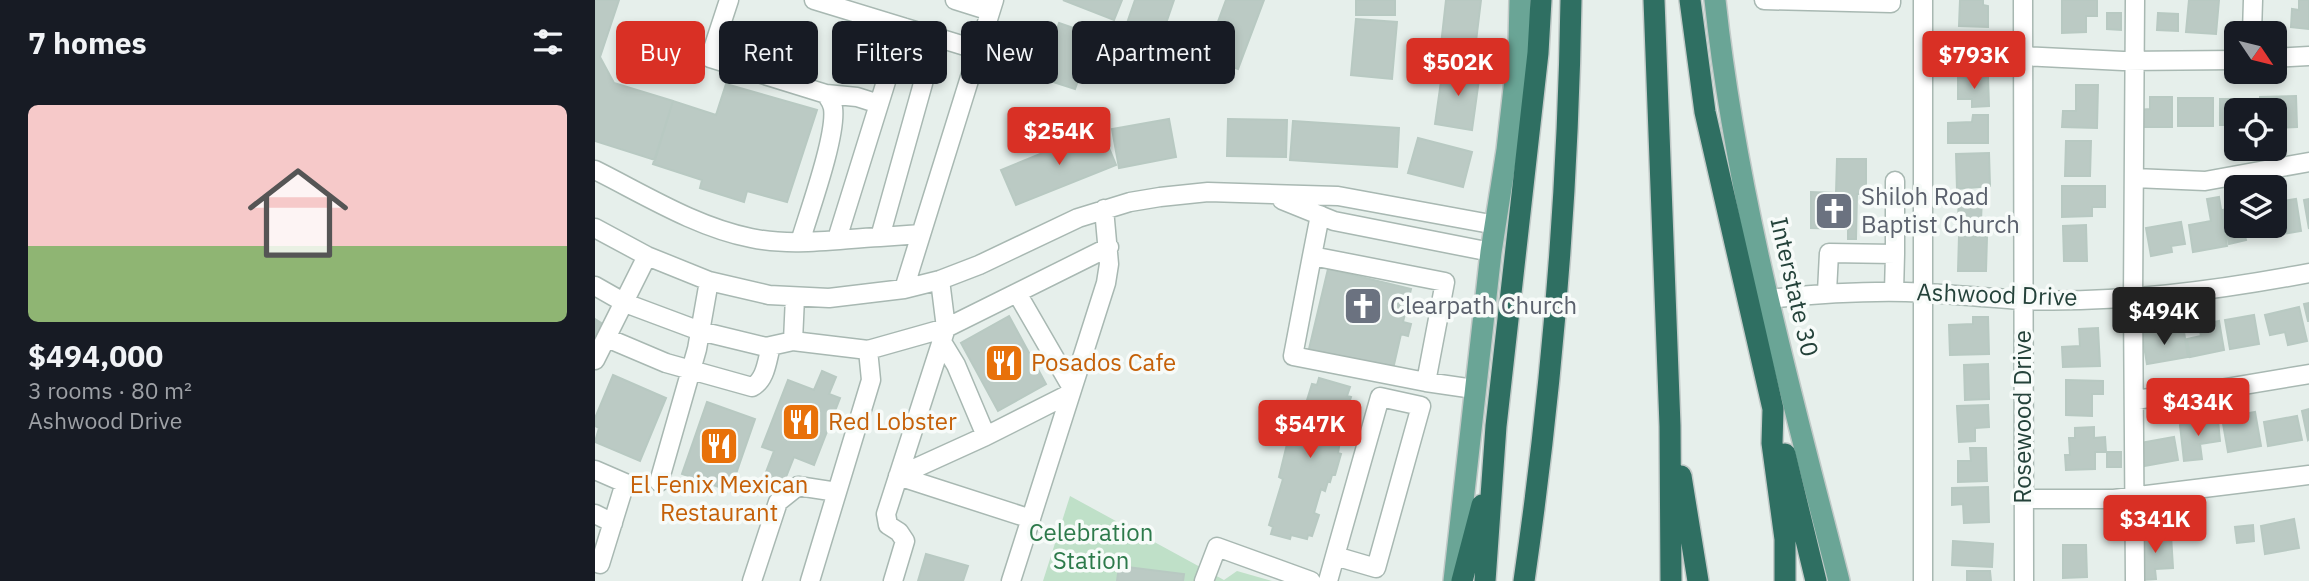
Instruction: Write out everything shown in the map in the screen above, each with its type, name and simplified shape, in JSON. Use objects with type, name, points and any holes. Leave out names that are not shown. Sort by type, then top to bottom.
[{"type":"highway","points":[[1485,581],[1494,456],[1538,53],[1541,0]]},
{"type":"highway","points":[[1524,581],[1537,492],[1558,270],[1570,0]]},
{"type":"highway","points":[[1654,0],[1669,396],[1671,581]]},
{"type":"highway","points":[[1690,0],[1705,112],[1773,409],[1816,581]]},
{"type":"highway","points":[[1669,396],[1698,581]]},
{"type":"highway","points":[[1773,409],[1772,443],[1785,539],[1785,581]]},
{"type":"highway","points":[[1462,581],[1494,456]]},
{"type":"main road","points":[[1454,581],[1474,389],[1507,150],[1520,0]]},
{"type":"main road","name":"Interstate 30","points":[[1716,0],[1738,148],[1767,299],[1839,581]]},
{"type":"street","points":[[729,0],[710,58],[826,94],[857,97],[879,104]]},
{"type":"street","points":[[814,0],[882,21]]},
{"type":"street","points":[[955,0],[992,5]]},
{"type":"street","points":[[1764,0],[1891,3],[1891,0]]},
{"type":"street","points":[[1923,0],[1923,581]]},
{"type":"street","name":"Rosewood Drive","points":[[2023,0],[2024,581]]},
{"type":"street","points":[[2135,0],[2135,581]]},
{"type":"street","points":[[2252,21],[2253,0]]},
{"type":"street","points":[[2023,56],[2134,61],[2224,60]]},
{"type":"street","points":[[2287,57],[2309,56]]},
{"type":"street","points":[[837,239],[885,84]]},
{"type":"street","points":[[880,236],[923,84]]},
{"type":"street","points":[[904,289],[967,84]]},
{"type":"street","points":[[800,242],[831,136],[833,104],[826,94]]},
{"type":"street","points":[[2134,178],[2206,181],[2309,162]]},
{"type":"street","points":[[595,170],[712,227],[753,239],[800,242],[921,234]]},
{"type":"street","points":[[1894,292],[1895,181]]},
{"type":"street","points":[[595,228],[647,256],[709,281],[795,297],[852,296],[904,289],[940,280],[1104,209],[1160,197],[1207,192],[1338,196],[1496,225]]},
{"type":"street","points":[[1272,196],[1333,221],[1491,252]]},
{"type":"street","points":[[1011,581],[1106,283],[1109,247],[1104,209]]},
{"type":"street","points":[[1320,215],[1293,356],[1474,389]]},
{"type":"street","points":[[595,286],[625,303],[700,331],[766,347],[793,341],[868,350],[944,335],[1017,293],[1109,247]]},
{"type":"street","points":[[1827,292],[1829,253],[1895,254]]},
{"type":"street","points":[[595,360],[647,256]]},
{"type":"street","points":[[1311,256],[1445,282],[1426,382]]},
{"type":"street","name":"Ashwood Drive","points":[[1767,299],[1827,292],[1923,293],[2023,300],[2133,299],[2168,296],[2309,273]]},
{"type":"street","points":[[940,280],[944,335],[986,436]]},
{"type":"street","points":[[659,482],[691,370],[709,281]]},
{"type":"street","points":[[1017,293],[1072,391]]},
{"type":"street","points":[[793,341],[795,297]]},
{"type":"street","points":[[893,581],[905,541],[899,532],[888,525],[886,514],[944,335]]},
{"type":"street","points":[[607,338],[666,363],[752,387],[763,378],[771,346]]},
{"type":"street","points":[[810,581],[871,380],[868,350]]},
{"type":"street","points":[[2134,400],[2309,374]]},
{"type":"street","points":[[898,476],[986,436],[1072,391]]},
{"type":"street","points":[[1328,581],[1335,556],[1380,397],[1421,406],[1376,568],[1335,556]]},
{"type":"street","points":[[595,470],[625,483],[600,564],[595,562]]},
{"type":"street","points":[[2024,499],[2114,499],[2309,475]]},
{"type":"street","points":[[898,476],[1031,519]]},
{"type":"street","points":[[752,581],[778,502],[798,486],[837,492]]},
{"type":"street","points":[[595,514],[613,523]]},
{"type":"street","points":[[1204,581],[1217,547],[1311,581]]},
{"type":"green space","name":"Celebration Station","points":[[1070,496],[1224,580],[1237,571],[1272,581],[1043,581]]},
{"type":"building","points":[[595,0],[619,0],[600,57],[614,83],[673,101],[655,160],[595,141]]},
{"type":"building","points":[[1063,0],[1122,0],[1114,20]]},
{"type":"building","points":[[1135,0],[1174,0],[1167,21],[1128,21]]},
{"type":"building","points":[[1226,0],[1264,0],[1238,69],[1235,68],[1235,21],[1218,21]]},
{"type":"building","points":[[1356,0],[1395,0],[1395,15],[1356,15]]},
{"type":"building","points":[[1446,0],[1481,0],[1474,58],[1440,54]]},
{"type":"building","points":[[1960,0],[1983,0],[1983,5],[1988,6],[1988,27],[1959,26]]},
{"type":"building","points":[[2062,0],[2097,0],[2097,16],[2086,16],[2086,32],[2062,33]]},
{"type":"building","points":[[2189,0],[2219,0],[2216,34],[2186,32]]},
{"type":"building","points":[[2299,0],[2309,0],[2309,29],[2291,27],[2292,9],[2299,10]]},
{"type":"building","points":[[2107,13],[2121,13],[2121,30],[2107,29]]},
{"type":"building","points":[[2158,13],[2178,14],[2178,31],[2157,30]]},
{"type":"building","points":[[1356,19],[1397,22],[1392,79],[1351,75]]},
{"type":"building","points":[[1059,23],[1072,27],[1072,84],[1077,84],[1075,89],[1058,84]]},
{"type":"building","points":[[1970,32],[1987,33],[1986,68],[1958,67],[1959,46],[1969,46]]},
{"type":"building","points":[[1443,67],[1480,72],[1472,130],[1435,124]]},
{"type":"building","points":[[1988,77],[1989,106],[1972,107],[1972,99],[1958,99],[1958,78]]},
{"type":"building","points":[[726,84],[817,110],[787,202],[747,191],[744,202],[700,188],[702,180],[653,164],[673,101],[716,115]]},
{"type":"building","points":[[2076,85],[2098,85],[2097,128],[2062,127],[2063,111],[2076,111]]},
{"type":"building","points":[[2296,96],[2297,127],[2287,127],[2287,98],[2260,97]]},
{"type":"building","points":[[2150,97],[2172,97],[2172,127],[2138,127],[2138,110],[2150,109]]},
{"type":"building","points":[[2178,98],[2213,98],[2213,126],[2178,126]]},
{"type":"building","points":[[2220,99],[2224,99],[2224,125],[2220,125]]},
{"type":"building","points":[[1973,115],[1988,115],[1988,143],[1948,143],[1948,123],[1972,122]]},
{"type":"building","points":[[1169,119],[1176,157],[1119,168],[1112,129]]},
{"type":"building","points":[[1228,119],[1287,120],[1286,157],[1227,156]]},
{"type":"building","points":[[1293,121],[1399,128],[1397,167],[1290,160]]},
{"type":"building","points":[[1101,129],[1116,165],[1016,205],[1001,170]]},
{"type":"building","points":[[1418,138],[1472,152],[1463,187],[1408,173]]},
{"type":"building","points":[[2066,141],[2091,141],[2090,176],[2065,176]]},
{"type":"building","points":[[1989,153],[1990,186],[1957,189],[1956,154]]},
{"type":"building","name":"Shiloh Road Baptist Church","points":[[1837,159],[1866,159],[1866,194],[1857,194],[1856,239],[1848,239],[1848,229],[1811,228],[1811,192],[1836,193]]},
{"type":"building","points":[[2062,186],[2105,186],[2105,207],[2092,207],[2092,216],[2062,217]]},
{"type":"building","points":[[1959,194],[1982,196],[1981,221],[1958,220]]},
{"type":"building","points":[[2219,197],[2227,246],[2193,252],[2189,225],[2211,221],[2207,199]]},
{"type":"building","points":[[2296,199],[2301,231],[2287,233],[2287,200]]},
{"type":"building","points":[[2309,199],[2309,229],[2304,200]]},
{"type":"building","points":[[2181,222],[2185,244],[2171,246],[2172,252],[2151,256],[2146,228]]},
{"type":"building","points":[[2086,225],[2087,261],[2064,261],[2063,226]]},
{"type":"building","points":[[1959,236],[1987,237],[1986,271],[1958,271]]},
{"type":"building","points":[[2228,238],[2246,238],[2246,240],[2229,244]]},
{"type":"building","name":"Clearpath Church","points":[[1328,269],[1411,289],[1403,322],[1411,324],[1408,336],[1401,334],[1393,369],[1309,349]]},
{"type":"building","points":[[2309,303],[2309,321],[2308,321],[2304,304]]},
{"type":"building","points":[[2299,307],[2307,341],[2288,345],[2285,332],[2270,335],[2265,315]]},
{"type":"building","points":[[2254,315],[2259,344],[2230,349],[2225,320]]},
{"type":"building","name":"Posados Cafe","points":[[1009,316],[1046,384],[998,411],[961,343]]},
{"type":"building","points":[[1973,317],[1988,317],[1989,354],[1950,355],[1949,325],[1973,324]]},
{"type":"building","points":[[595,319],[603,324],[595,338]]},
{"type":"building","points":[[2219,321],[2224,350],[2190,357],[2187,339],[2201,336],[2199,325]]},
{"type":"building","points":[[2098,328],[2100,366],[2063,367],[2062,347],[2080,346],[2079,329]]},
{"type":"building","points":[[2159,331],[2160,336],[2184,332],[2188,357],[2147,364],[2142,334]]},
{"type":"building","points":[[1988,364],[1989,399],[1965,400],[1964,365]]},
{"type":"building","name":"Red Lobster","points":[[822,371],[836,377],[829,394],[840,398],[814,465],[794,457],[782,487],[763,480],[774,451],[762,447],[788,380],[814,390]]},
{"type":"building","points":[[613,375],[666,398],[640,461],[595,442],[599,428],[595,426],[595,418]]},
{"type":"building","points":[[1319,378],[1350,387],[1347,396],[1351,397],[1337,433],[1341,435],[1338,453],[1341,454],[1335,475],[1328,481],[1325,491],[1321,489],[1314,513],[1319,515],[1312,536],[1308,535],[1307,539],[1291,535],[1290,539],[1271,534],[1273,527],[1269,525],[1283,479],[1279,477],[1288,440],[1290,441],[1296,422],[1300,423],[1312,384],[1317,385]]},
{"type":"building","points":[[2066,380],[2103,381],[2103,394],[2092,394],[2092,416],[2066,415]]},
{"type":"building","name":"El Fenix Mexican Restaurant","points":[[707,402],[755,419],[730,491],[682,474]]},
{"type":"building","points":[[1988,405],[1989,427],[1975,428],[1975,441],[1959,442],[1957,406]]},
{"type":"building","points":[[2309,409],[2309,439],[2308,440],[2302,411]]},
{"type":"building","points":[[2255,412],[2261,446],[2228,452],[2222,418]]},
{"type":"building","points":[[2297,416],[2302,440],[2268,446],[2264,422]]},
{"type":"building","points":[[2218,420],[2220,441],[2200,444],[2202,459],[2184,461],[2180,425]]},
{"type":"building","points":[[2094,427],[2094,438],[2105,437],[2106,452],[2095,452],[2095,469],[2066,470],[2065,455],[2070,455],[2069,438],[2075,438],[2075,428]]},
{"type":"building","points":[[2174,437],[2178,460],[2144,466],[2140,443]]},
{"type":"building","points":[[1970,448],[1986,448],[1987,481],[1958,482],[1958,461],[1971,461]]},
{"type":"building","points":[[2107,452],[2121,452],[2121,467],[2107,467]]},
{"type":"building","points":[[1988,487],[1989,522],[1964,523],[1963,504],[1952,505],[1952,488]]},
{"type":"building","points":[[2294,519],[2299,548],[2265,554],[2261,526]]},
{"type":"building","points":[[2253,525],[2254,541],[2237,543],[2235,527]]},
{"type":"building","points":[[2171,535],[2173,568],[2155,569],[2156,579],[2141,580],[2138,538]]},
{"type":"building","points":[[1953,541],[1993,544],[1992,567],[1952,565]]},
{"type":"building","points":[[2063,545],[2086,545],[2087,577],[2063,578]]},
{"type":"building","points":[[926,554],[968,566],[963,581],[918,581]]},
{"type":"building","points":[[1119,566],[1184,574],[1183,581],[1117,581]]},
{"type":"building","points":[[1967,571],[1990,571],[1991,581],[1967,581]]},
{"type":"place","name":"Shiloh Road Baptist Church","points":[[1834,211]]},
{"type":"place","name":"Clearpath Church","points":[[1363,306]]},
{"type":"place","name":"Posados Cafe","points":[[1004,363]]},
{"type":"place","name":"Red Lobster","points":[[801,422]]},
{"type":"place","name":"El Fenix Mexican Restaurant","points":[[719,446]]}]
